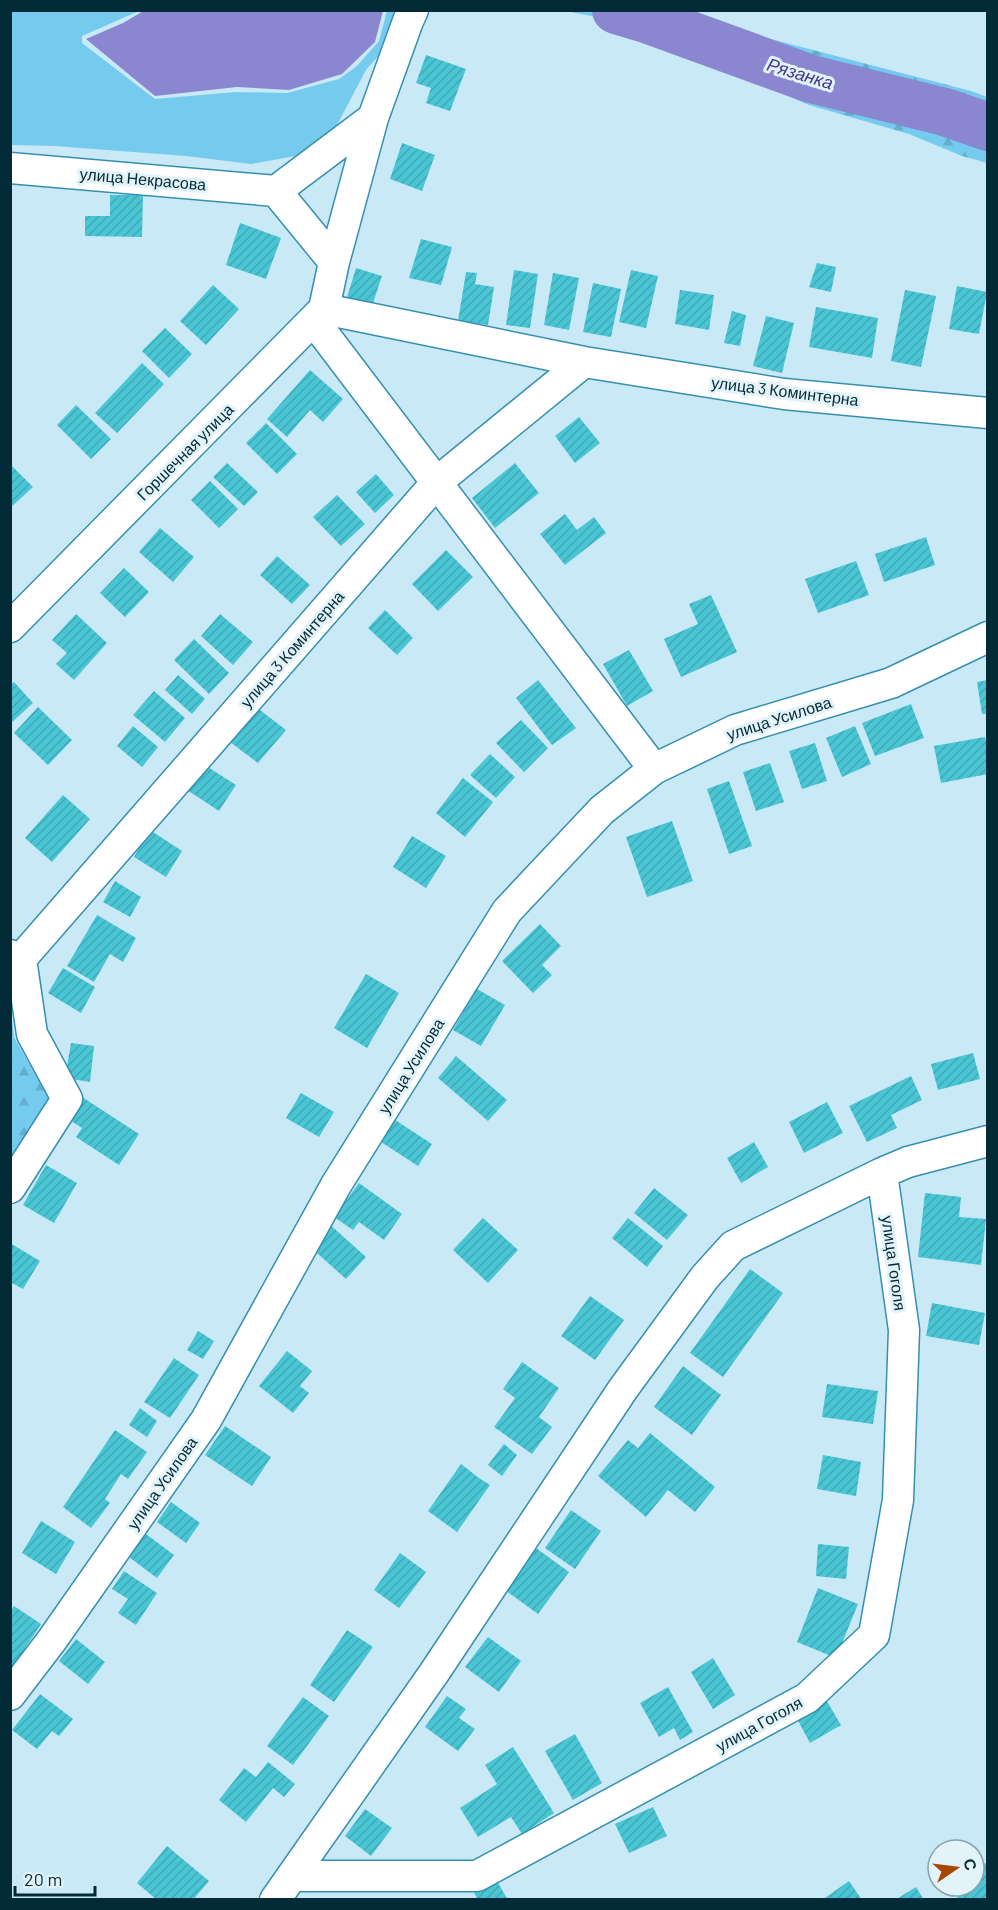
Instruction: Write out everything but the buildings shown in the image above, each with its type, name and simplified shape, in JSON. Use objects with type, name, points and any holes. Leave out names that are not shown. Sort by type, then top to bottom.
[{"type":"street","points":[[413,10],[373,118],[319,315],[437,482],[654,769]]},
{"type":"street","points":[[334,262],[276,191],[373,118]]},
{"type":"street","name":"улица Некрасова","points":[[10,168],[276,191]]},
{"type":"street","name":"улица 3 Коминтерна","points":[[319,315],[584,362],[784,394],[987,412]]},
{"type":"street","name":"Горшечная улица","points":[[10,627],[319,315]]},
{"type":"street","name":"улица 3 Коминтерна","points":[[10,1188],[67,1099],[32,1034],[16,957],[437,482],[584,362]]},
{"type":"street","name":"улица Усилова","points":[[10,1695],[52,1640],[206,1420],[336,1185],[507,911],[602,810],[654,769],[735,730],[891,683],[987,637]]},
{"type":"street","name":"улица Гоголя","points":[[284,1888],[434,1673],[623,1389],[705,1277],[733,1245],[908,1162],[987,1141]]},
{"type":"street","name":"улица Гоголя","points":[[284,1888],[477,1876],[807,1698],[874,1635],[898,1500],[903,1330],[882,1173]]},
{"type":"green space","points":[[10,11],[139,11],[82,36],[82,43],[155,99],[236,92],[287,93],[339,79],[357,66],[379,41],[387,11],[403,11],[394,38],[366,70],[338,123],[317,152],[251,164],[186,156],[11,145]]},
{"type":"green space","points":[[566,11],[676,11],[751,34],[971,91],[987,97],[987,163],[962,156],[909,134],[809,105],[651,37],[596,17]]},
{"type":"green space","points":[[10,1001],[14,1037],[49,1099],[25,1146],[10,1168]]},
{"type":"shaded area","points":[[145,10],[383,11],[375,42],[342,74],[289,90],[237,87],[155,96],[86,39],[123,23]]},
{"type":"waterway","name":"Рязанка","points":[[616,10],[811,79],[945,112],[988,127]]}]
